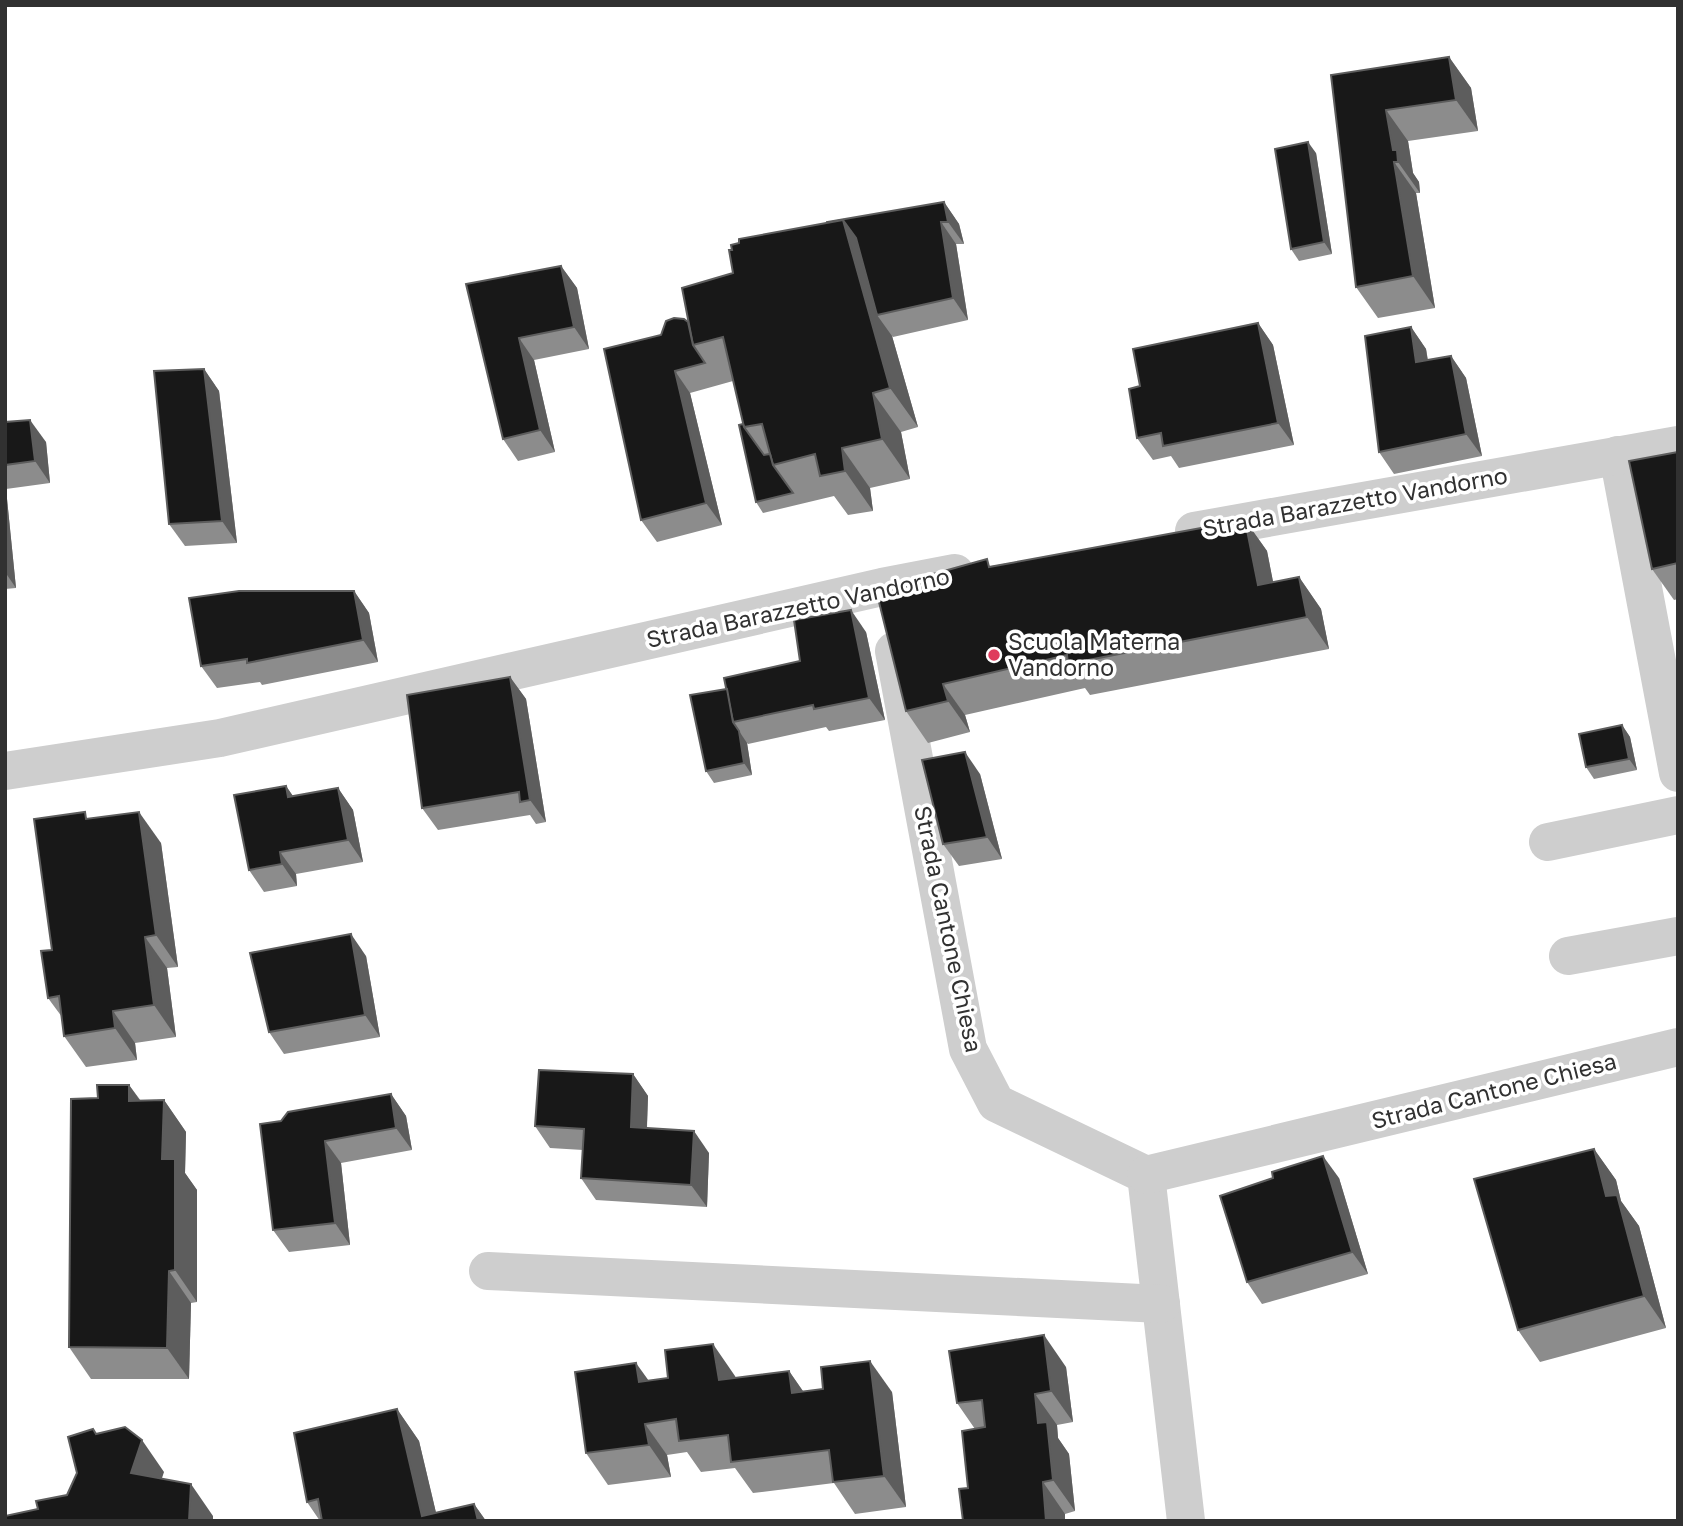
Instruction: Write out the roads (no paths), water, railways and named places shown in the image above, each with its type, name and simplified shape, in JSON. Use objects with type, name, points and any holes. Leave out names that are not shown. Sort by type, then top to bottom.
[{"type":"street","name":"Strada Barazzetto Vandorno","points":[[1154,538],[1678,445]]},
{"type":"street","points":[[1618,454],[1678,773]]},
{"type":"street","name":"Strada Barazzetto Vandorno","points":[[5,771],[220,738],[882,587],[991,567]]},
{"type":"street","name":"Strada Cantone Chiesa","points":[[882,587],[968,1049],[996,1103],[1146,1175],[1678,1047]]},
{"type":"street","points":[[1548,842],[1678,815]]},
{"type":"street","points":[[1568,956],[1678,936]]},
{"type":"street","points":[[1146,1175],[1186,1521]]},
{"type":"street","points":[[488,1271],[1161,1304]]},
{"type":"place","name":"Scuola Materna Vandorno","points":[[994,655]]}]
